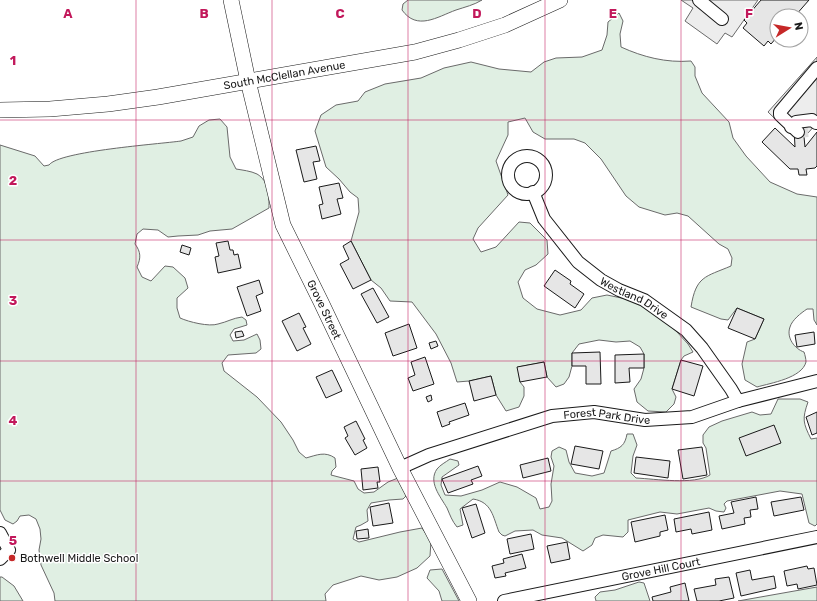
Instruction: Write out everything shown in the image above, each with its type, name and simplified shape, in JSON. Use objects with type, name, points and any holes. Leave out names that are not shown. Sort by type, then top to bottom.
[{"type":"main road","name":"Grove Street","points":[[231,0],[248,81],[283,225],[400,468],[469,601]]},
{"type":"main road","name":"South McClellan Avenue","points":[[0,110],[50,109],[108,104],[165,96],[415,52],[459,40],[505,24],[560,0]]},
{"type":"street","points":[[700,0],[722,19]]},
{"type":"street","points":[[806,127],[780,115],[780,112],[817,68]]},
{"type":"street","name":"Westland Drive","points":[[533,192],[544,219],[578,262],[601,280],[619,290],[644,300],[686,330],[702,348],[731,389],[738,402]]},
{"type":"street","name":"Forest Park Drive","points":[[400,468],[429,455],[552,416],[594,412],[645,420],[692,417],[738,402],[817,381]]},
{"type":"street","points":[[0,533],[9,550],[0,559]]},
{"type":"street","name":"Grove Hill Court","points":[[504,601],[817,537]]},
{"type":"green space","points":[[408,0],[482,0],[473,5],[435,19],[421,21],[414,20],[402,10],[403,4]]},
{"type":"green space","points":[[619,13],[623,21],[620,34],[621,47],[638,54],[664,60],[691,61],[695,67],[695,76],[702,93],[729,122],[733,138],[746,156],[770,182],[797,194],[817,197],[817,325],[814,320],[813,309],[807,309],[791,324],[789,331],[790,339],[797,348],[804,352],[806,358],[803,368],[799,372],[778,382],[757,387],[745,380],[742,364],[747,342],[755,339],[764,319],[737,308],[728,320],[721,319],[691,307],[693,297],[699,283],[708,276],[731,266],[732,258],[728,249],[719,244],[688,216],[677,213],[665,215],[639,207],[626,196],[601,159],[585,143],[574,139],[545,139],[533,132],[525,118],[508,122],[508,135],[496,161],[508,195],[478,228],[473,239],[481,252],[496,247],[519,222],[530,223],[547,240],[548,254],[536,265],[525,270],[518,282],[523,298],[537,309],[560,315],[581,310],[592,298],[607,295],[631,300],[653,310],[677,332],[693,352],[684,356],[681,360],[672,389],[676,397],[674,404],[666,412],[648,411],[637,402],[634,389],[641,379],[644,368],[644,354],[640,347],[630,341],[616,342],[599,340],[579,344],[572,353],[572,366],[569,377],[564,384],[556,387],[547,377],[544,362],[518,367],[520,382],[524,387],[524,396],[519,407],[506,411],[496,395],[491,376],[457,382],[451,363],[436,334],[412,302],[390,301],[381,288],[371,280],[351,241],[359,212],[358,198],[350,192],[326,167],[315,131],[321,115],[336,105],[358,101],[365,92],[385,84],[421,78],[444,68],[471,62],[499,69],[531,72],[544,62],[556,58],[582,57],[602,50],[607,35],[608,22]]},
{"type":"green space","points":[[220,119],[227,127],[230,157],[236,169],[252,172],[261,177],[268,189],[269,208],[232,229],[210,231],[198,235],[168,237],[158,230],[143,229],[137,234],[135,244],[140,255],[137,267],[142,277],[151,281],[165,266],[173,267],[185,278],[188,288],[177,298],[177,308],[180,318],[210,325],[242,317],[246,320],[247,325],[234,329],[230,335],[233,341],[244,340],[257,334],[260,340],[261,349],[256,353],[228,355],[222,363],[224,371],[257,397],[281,422],[299,452],[306,458],[324,454],[335,458],[336,467],[332,471],[331,475],[354,481],[358,489],[364,493],[374,492],[388,482],[398,478],[407,495],[403,499],[371,503],[367,510],[368,521],[356,527],[353,539],[359,542],[422,528],[431,541],[430,556],[417,568],[397,577],[379,580],[361,576],[333,585],[325,594],[326,601],[55,601],[54,593],[41,565],[39,550],[41,539],[40,529],[36,519],[29,515],[20,516],[13,524],[5,520],[0,510],[0,145],[35,156],[44,166],[57,160],[90,152],[181,141],[193,137],[199,126],[209,120]]},
{"type":"green space","points":[[778,399],[800,399],[808,402],[804,417],[806,429],[811,439],[817,438],[817,524],[815,526],[809,523],[802,494],[780,491],[727,501],[724,504],[726,508],[724,512],[709,508],[677,514],[660,512],[628,520],[628,532],[623,537],[603,535],[595,538],[592,545],[583,551],[562,538],[542,535],[533,530],[515,531],[505,536],[502,535],[499,532],[488,507],[484,503],[473,499],[460,509],[463,525],[457,527],[434,484],[437,469],[450,459],[458,461],[459,465],[442,477],[441,485],[445,495],[461,496],[482,490],[500,482],[517,487],[536,498],[540,509],[549,507],[552,501],[551,484],[554,466],[551,457],[552,451],[559,447],[566,450],[569,462],[575,473],[592,476],[604,473],[611,451],[622,446],[627,434],[633,434],[637,445],[633,456],[631,473],[636,478],[685,481],[703,478],[710,475],[706,448],[703,443],[703,435],[709,427],[722,421],[752,412],[760,415],[771,414]]},
{"type":"green space","points":[[442,569],[459,601],[442,601],[439,591],[427,578],[430,570]]},
{"type":"green space","points":[[0,577],[14,586],[23,601],[0,601]]},
{"type":"green space","points":[[639,582],[644,583],[650,601],[596,601],[595,597],[600,592],[615,590]]},
{"type":"green space","points":[[817,587],[817,601],[738,601]]},
{"type":"shaded area","points":[[681,0],[758,0],[732,37],[725,33],[717,44],[685,21],[693,8]]},
{"type":"shaded area","points":[[817,57],[817,123],[808,133],[804,134],[803,127],[794,128],[795,138],[768,112]]},
{"type":"building","points":[[761,0],[809,0],[802,8],[769,8],[769,42],[768,41],[764,46],[743,28],[747,23],[744,20]]},
{"type":"building","points":[[803,127],[805,147],[817,132],[817,166],[815,168],[806,169],[807,175],[799,175],[798,169],[790,169],[762,142],[775,128],[795,147],[794,128]]},
{"type":"building","points":[[316,146],[320,161],[313,162],[317,179],[304,182],[296,150]]},
{"type":"building","points":[[339,183],[343,198],[337,199],[341,214],[322,219],[319,205],[323,204],[319,187]]},
{"type":"building","points":[[228,241],[230,250],[233,250],[234,255],[238,254],[241,268],[218,273],[215,257],[219,256],[216,243]]},
{"type":"building","points":[[351,241],[371,280],[353,289],[340,264],[349,259],[343,246]]},
{"type":"building","points":[[182,245],[191,248],[189,255],[180,252]]},
{"type":"building","points":[[555,270],[571,281],[570,284],[584,294],[575,308],[544,286]]},
{"type":"building","points":[[259,280],[263,293],[256,296],[261,311],[247,316],[237,287]]},
{"type":"building","points":[[373,288],[389,317],[377,323],[361,294]]},
{"type":"building","points":[[737,308],[764,319],[755,339],[728,328]]},
{"type":"building","points":[[299,313],[306,327],[303,328],[311,344],[297,351],[282,321]]},
{"type":"building","points":[[409,324],[417,348],[393,356],[385,333]]},
{"type":"building","points":[[242,331],[244,336],[236,338],[235,332]]},
{"type":"building","points":[[814,332],[815,344],[797,347],[795,335]]},
{"type":"building","points":[[436,341],[438,346],[431,349],[429,343]]},
{"type":"building","points":[[600,352],[601,384],[586,384],[586,366],[572,366],[572,353]]},
{"type":"building","points":[[644,354],[644,368],[629,368],[630,382],[615,383],[615,355]]},
{"type":"building","points":[[425,357],[434,384],[413,391],[408,378],[415,375],[411,362]]},
{"type":"building","points":[[681,360],[703,366],[694,396],[672,389]]},
{"type":"building","points":[[544,362],[547,377],[520,382],[517,367]]},
{"type":"building","points":[[332,370],[342,391],[326,398],[316,377]]},
{"type":"building","points":[[491,376],[496,395],[474,401],[469,381]]},
{"type":"building","points":[[431,395],[432,400],[428,402],[426,397]]},
{"type":"building","points":[[465,403],[469,415],[449,422],[450,424],[442,427],[437,412]]},
{"type":"building","points":[[817,412],[817,433],[812,435],[806,417]]},
{"type":"building","points":[[356,421],[365,439],[363,440],[367,448],[355,455],[345,438],[348,436],[344,427]]},
{"type":"building","points":[[774,425],[781,443],[746,456],[739,438]]},
{"type":"building","points":[[575,446],[603,451],[599,469],[571,464]]},
{"type":"building","points":[[702,447],[707,475],[683,479],[678,450]]},
{"type":"building","points":[[636,457],[670,461],[668,478],[634,473]]},
{"type":"building","points":[[548,458],[551,471],[523,478],[520,465]]},
{"type":"building","points":[[478,466],[482,476],[471,480],[473,484],[448,493],[442,479]]},
{"type":"building","points":[[378,467],[380,482],[377,482],[378,488],[363,490],[361,469]]},
{"type":"building","points":[[756,497],[758,509],[750,510],[751,517],[744,518],[745,524],[722,529],[719,516],[734,513],[731,502]]},
{"type":"building","points":[[801,497],[804,510],[774,516],[771,502]]},
{"type":"building","points":[[389,503],[393,523],[373,526],[370,507]]},
{"type":"building","points":[[476,504],[485,533],[472,538],[462,508]]},
{"type":"building","points":[[709,512],[712,530],[692,534],[691,529],[676,532],[674,519]]},
{"type":"building","points":[[665,515],[668,530],[660,532],[660,536],[635,542],[631,522]]},
{"type":"building","points":[[368,529],[369,538],[357,539],[356,531]]},
{"type":"building","points":[[531,534],[534,549],[510,554],[507,539]]},
{"type":"building","points":[[567,542],[570,559],[551,563],[547,546]]},
{"type":"building","points":[[522,554],[526,568],[505,573],[506,576],[495,578],[492,566],[504,563],[503,559]]},
{"type":"building","points":[[807,566],[808,569],[814,568],[817,585],[798,589],[797,584],[787,586],[784,571]]},
{"type":"building","points":[[750,570],[752,580],[774,576],[776,588],[741,596],[736,573]]},
{"type":"building","points":[[729,577],[734,598],[719,601],[697,601],[694,589],[716,585],[715,579]]},
{"type":"building","points":[[685,583],[689,601],[653,601],[652,597],[671,592],[670,587]]},
{"type":"tunnel","points":[[798,132],[808,131]]},
{"type":"place","name":"Bothwell Middle School","points":[[12,558]]}]
